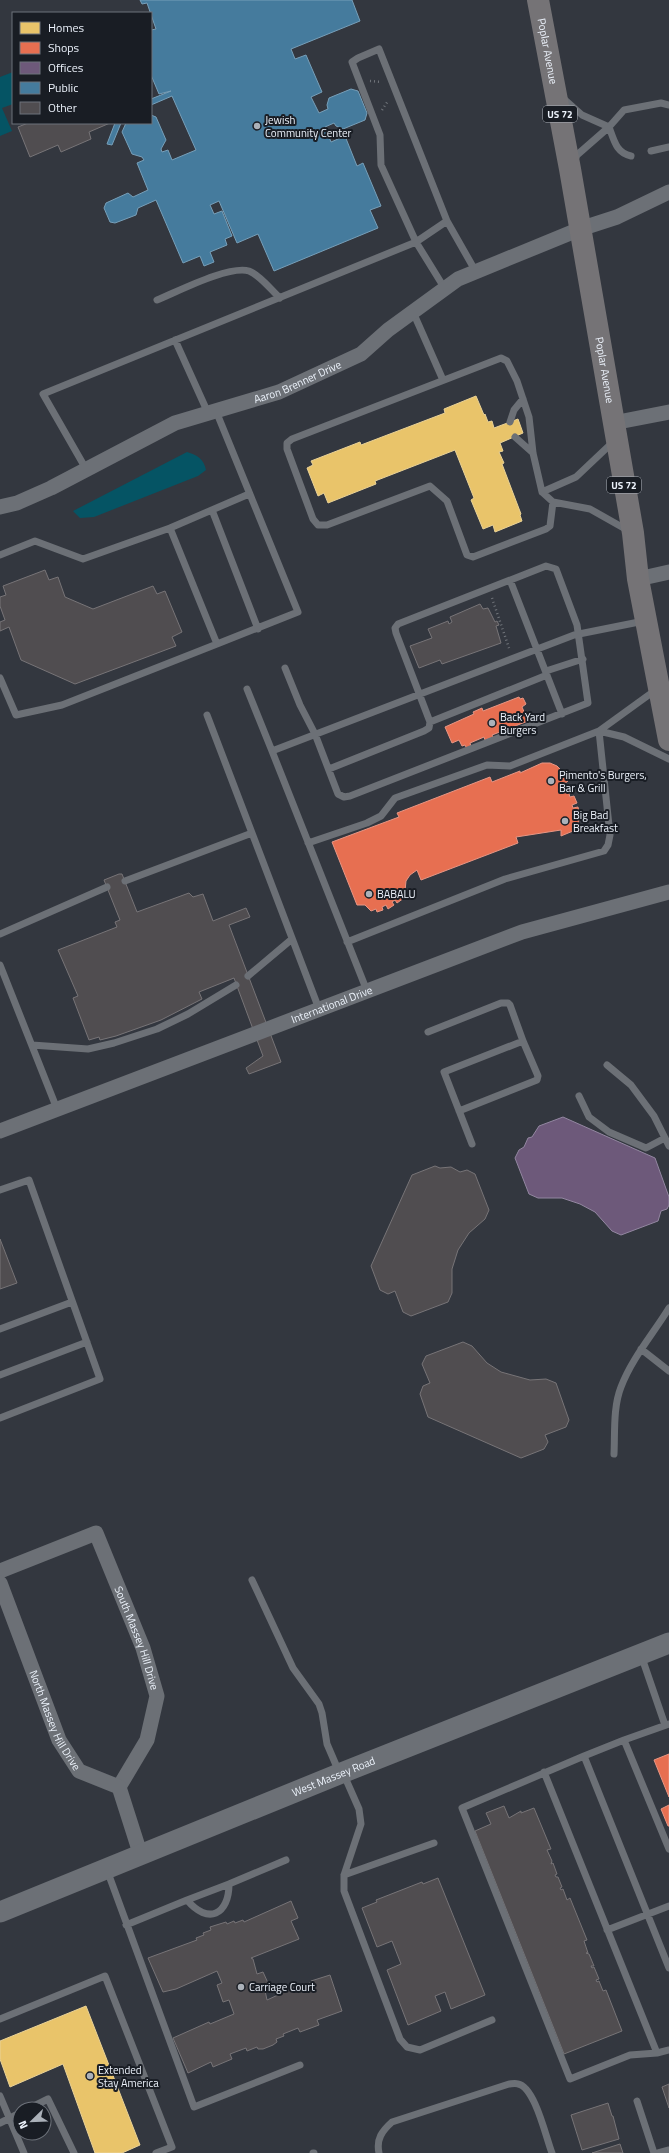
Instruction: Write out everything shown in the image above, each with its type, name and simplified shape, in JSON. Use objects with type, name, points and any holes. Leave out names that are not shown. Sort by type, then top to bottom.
[{"type":"main road","name":"Poplar Avenue","points":[[538,0],[556,90],[614,431],[633,533],[638,579],[668,728]]},
{"type":"street","name":"Aaron Brenner Drive","points":[[0,507],[17,503],[175,423],[278,392],[361,354],[388,330],[458,279],[580,228],[616,217],[669,192]]},
{"type":"street","points":[[614,431],[669,412]]},
{"type":"street","points":[[638,579],[669,572]]},
{"type":"street","name":"International Drive","points":[[0,1131],[522,932],[669,892]]},
{"type":"street","name":"South Massey Hill Drive","points":[[0,1572],[96,1533],[143,1648],[157,1696],[147,1740],[119,1787]]},
{"type":"street","name":"North Massey Hill Drive","points":[[0,1583],[59,1740],[79,1771],[119,1787]]},
{"type":"street","name":"West Massey Road","points":[[0,1912],[107,1870],[341,1773],[669,1643]]},
{"type":"street","points":[[119,1787],[141,1856]]},
{"type":"lane","points":[[445,289],[416,242],[382,165],[380,135],[352,62],[358,58],[379,49],[447,221],[476,272]]},
{"type":"lane","points":[[556,90],[570,106],[582,115],[609,127],[618,148],[624,154],[631,156]]},
{"type":"lane","points":[[570,169],[577,155],[609,127],[624,110],[661,103],[669,105]]},
{"type":"lane","points":[[651,151],[669,146]]},
{"type":"lane","points":[[86,469],[43,394],[416,242],[447,221]]},
{"type":"lane","points":[[157,300],[226,272],[241,271],[248,271],[255,275],[280,298]]},
{"type":"lane","points":[[413,312],[443,380]]},
{"type":"lane","points":[[0,678],[16,715],[62,705],[298,612],[249,494],[212,412],[175,340]]},
{"type":"lane","points":[[552,502],[550,526],[546,529],[473,558],[467,555],[448,501],[430,486],[327,525],[318,525],[311,512],[287,449],[287,443],[292,439],[501,358],[507,361],[529,417],[533,453],[542,492],[552,502],[590,509],[633,533]]},
{"type":"lane","points":[[510,422],[514,410],[523,399]]},
{"type":"lane","points":[[542,492],[576,477],[614,431]]},
{"type":"lane","points":[[515,437],[533,453]]},
{"type":"lane","points":[[0,555],[35,541],[83,559],[170,528],[249,494]]},
{"type":"lane","points":[[212,510],[258,629]]},
{"type":"lane","points":[[170,528],[217,644]]},
{"type":"lane","points":[[285,668],[300,705],[315,734],[338,794],[344,797],[350,796],[590,702],[579,634],[556,569],[546,566],[398,624],[395,628],[430,722],[429,728],[329,769]]},
{"type":"lane","points":[[510,580],[562,714]]},
{"type":"lane","points":[[272,751],[579,634],[646,621]]},
{"type":"lane","points":[[430,722],[583,659]]},
{"type":"lane","points":[[308,843],[367,823],[381,816],[394,798],[487,764],[510,766],[599,731],[659,687]]},
{"type":"lane","points":[[247,688],[367,991]]},
{"type":"lane","points":[[207,715],[319,1009]]},
{"type":"lane","points":[[599,731],[624,737],[669,758]]},
{"type":"lane","points":[[347,942],[505,879],[604,851],[608,845],[610,835],[599,731]]},
{"type":"lane","points":[[125,881],[252,833]]},
{"type":"lane","points":[[0,934],[107,887]]},
{"type":"lane","points":[[248,976],[292,939]]},
{"type":"lane","points":[[0,965],[57,1109]]},
{"type":"lane","points":[[32,1045],[88,1049],[114,1043],[157,1029],[188,1014],[236,985]]},
{"type":"lane","points":[[428,1032],[508,1002],[538,1076],[537,1080],[459,1111]]},
{"type":"lane","points":[[472,1144],[444,1072],[523,1041]]},
{"type":"lane","points":[[607,1065],[631,1084],[654,1116],[669,1146]]},
{"type":"lane","points":[[579,1096],[589,1117],[609,1132],[646,1148],[665,1138]]},
{"type":"lane","points":[[0,1190],[29,1180],[100,1379],[0,1418]]},
{"type":"lane","points":[[0,1329],[72,1302]]},
{"type":"lane","points":[[614,1454],[617,1405],[620,1387],[641,1349],[669,1308]]},
{"type":"lane","points":[[0,1375],[87,1342]]},
{"type":"lane","points":[[641,1349],[669,1371]]},
{"type":"lane","points":[[252,1580],[293,1668],[319,1704],[327,1744],[360,1809],[361,1824],[344,1875],[344,1890],[400,2039],[407,2047],[420,2050],[492,2020]]},
{"type":"lane","points":[[640,1654],[667,1724],[544,1772],[462,1808],[570,2079],[630,2055],[657,2053],[669,2050]]},
{"type":"lane","points":[[624,1740],[669,1849]]},
{"type":"lane","points":[[584,1756],[669,1968]]},
{"type":"lane","points":[[544,1772],[657,2053]]},
{"type":"lane","points":[[344,1875],[434,1843]]},
{"type":"lane","points":[[126,1925],[286,1860]]},
{"type":"lane","points":[[107,1870],[194,2107],[300,2065]]},
{"type":"lane","points":[[187,1900],[199,1913],[206,1915],[213,1914],[223,1908],[227,1903],[229,1884]]},
{"type":"lane","points":[[607,1930],[669,1906]]},
{"type":"lane","points":[[0,2019],[105,1976],[172,2146],[156,2153]]},
{"type":"lane","points":[[379,2153],[378,2141],[383,2130],[392,2122],[509,2084],[519,2084],[526,2088],[533,2100],[552,2153]]},
{"type":"lane","points":[[0,2096],[24,2153]]},
{"type":"lane","points":[[637,2101],[654,2153]]},
{"type":"lane","points":[[52,2107],[74,2153]]},
{"type":"lane","points":[[0,2123],[12,2116]]},
{"type":"lane","points":[[658,2153],[669,2150]]},
{"type":"path","points":[[367,80],[382,83],[384,88]]},
{"type":"path","points":[[381,112],[389,99]]},
{"type":"path","points":[[488,588],[510,647],[503,650]]},
{"type":"water","points":[[12,72],[12,104],[2,108],[12,131],[0,136],[0,77]]},
{"type":"water","points":[[187,452],[197,456],[204,463],[206,470],[198,476],[94,517],[80,518],[73,511]]},
{"type":"building: Homes","points":[[476,396],[484,415],[485,414],[488,422],[492,421],[494,428],[518,419],[523,433],[500,443],[503,451],[499,452],[521,514],[522,521],[495,532],[493,525],[483,529],[471,500],[474,498],[455,450],[375,481],[376,484],[328,503],[324,493],[318,496],[307,468],[313,465],[311,461],[360,442],[361,445],[445,413],[444,409]]},
{"type":"building: Homes","name":"Extended Stay America","points":[[86,2006],[140,2145],[122,2153],[95,2153],[63,2064],[10,2087],[0,2059],[0,2041]]},
{"type":"building: Shops","points":[[519,697],[520,699],[523,698],[526,704],[522,707],[528,721],[492,735],[493,737],[485,740],[484,737],[470,743],[471,747],[467,749],[465,745],[462,746],[459,740],[452,743],[445,727],[474,714],[473,712],[482,708],[483,711]]},
{"type":"building: Shops","points":[[542,763],[550,763],[557,766],[563,772],[561,775],[563,774],[568,781],[564,784],[566,786],[570,785],[573,792],[569,794],[570,797],[574,796],[577,803],[572,805],[573,808],[578,807],[580,816],[578,824],[573,831],[561,836],[561,830],[516,837],[518,843],[421,880],[417,870],[410,875],[406,881],[405,891],[400,894],[404,898],[397,903],[395,900],[392,902],[394,905],[388,909],[386,905],[382,907],[383,910],[377,912],[376,909],[371,911],[365,905],[357,905],[332,842],[399,817],[397,813],[490,777],[492,782],[520,771],[520,773]]},
{"type":"building: Shops","points":[[669,1754],[669,1797],[654,1760]]},
{"type":"building: Shops","points":[[669,1805],[669,1826],[668,1826],[661,1809]]},
{"type":"building: Offices","points":[[563,1117],[655,1158],[669,1197],[669,1205],[667,1209],[661,1211],[658,1221],[621,1235],[612,1231],[595,1212],[580,1204],[562,1198],[538,1198],[529,1194],[515,1158],[519,1150],[524,1147],[528,1138],[532,1137],[539,1126]]},
{"type":"building: Public","points":[[140,0],[352,0],[360,21],[291,49],[295,59],[306,55],[322,92],[311,97],[319,113],[328,109],[327,105],[329,98],[351,89],[358,91],[367,113],[365,120],[343,129],[336,126],[334,123],[325,127],[331,142],[345,136],[357,166],[363,163],[381,206],[370,210],[378,228],[274,271],[258,234],[237,243],[219,201],[210,205],[214,214],[222,211],[232,236],[225,239],[227,245],[210,252],[214,262],[204,266],[200,256],[183,263],[156,200],[138,208],[136,215],[115,223],[110,222],[104,208],[106,203],[128,193],[133,197],[148,190],[137,163],[144,160],[142,157],[132,154],[122,132],[126,124],[152,124],[152,115],[156,117],[166,140],[161,149],[162,152],[168,150],[172,160],[196,150],[172,96],[152,105],[152,99],[171,91],[159,94],[152,77],[152,30],[156,29],[152,17],[152,12],[150,12],[147,3],[142,4]]},
{"type":"building: Public","points":[[115,124],[121,124],[112,145],[107,144]]},
{"type":"building: Other","points":[[26,124],[108,124],[89,132],[91,139],[61,152],[58,145],[30,157],[18,127]]},
{"type":"building: Other","points":[[45,570],[49,580],[58,577],[65,597],[93,609],[153,586],[157,594],[165,591],[182,632],[172,637],[176,646],[75,684],[21,660],[9,627],[0,631],[0,622],[5,620],[0,606],[0,597],[6,595],[3,586]]},
{"type":"building: Other","points":[[480,604],[483,609],[488,608],[495,622],[497,621],[499,625],[496,626],[501,643],[442,664],[440,660],[419,668],[410,646],[432,638],[428,629],[448,621],[449,624],[452,622],[450,617]]},
{"type":"building: Other","points":[[122,874],[137,912],[189,893],[193,897],[203,894],[213,921],[246,908],[250,917],[229,925],[281,1062],[249,1074],[246,1068],[263,1056],[234,978],[199,992],[202,999],[161,1020],[116,1036],[100,1040],[99,1037],[89,1040],[73,998],[78,996],[58,950],[117,927],[115,922],[120,920],[104,880]]},
{"type":"building: Other","points":[[435,1166],[440,1168],[451,1167],[460,1172],[467,1170],[475,1174],[489,1210],[485,1219],[469,1233],[458,1250],[452,1269],[452,1293],[448,1302],[411,1316],[403,1312],[395,1291],[388,1294],[380,1290],[371,1266],[412,1175]]},
{"type":"building: Other","points":[[0,1239],[17,1283],[0,1289]]},
{"type":"building: Other","points":[[463,1342],[472,1346],[487,1363],[501,1372],[530,1380],[546,1379],[556,1383],[569,1420],[566,1427],[545,1435],[548,1442],[544,1449],[521,1458],[428,1417],[420,1394],[423,1386],[430,1383],[422,1364],[426,1356]]},
{"type":"building: Other","points":[[504,1806],[509,1818],[521,1811],[521,1813],[534,1808],[551,1849],[547,1850],[552,1861],[551,1864],[553,1863],[557,1874],[555,1875],[558,1877],[562,1887],[560,1888],[561,1890],[563,1889],[567,1900],[570,1898],[587,1940],[584,1941],[588,1953],[586,1953],[589,1954],[594,1966],[591,1966],[592,1968],[594,1967],[599,1979],[596,1980],[597,1982],[599,1981],[603,1991],[606,1990],[622,2031],[564,2054],[475,1831],[491,1824],[486,1813]]},
{"type":"building: Other","points":[[438,1878],[485,1995],[451,2009],[445,1992],[435,1996],[441,2011],[408,2025],[387,1970],[401,1964],[392,1941],[377,1947],[362,1908],[377,1902],[376,1900],[422,1882],[423,1884]]},
{"type":"building: Other","name":"Carriage Court","points":[[291,1901],[298,1918],[291,1921],[299,1939],[251,1958],[253,1959],[257,1974],[263,1972],[268,1983],[261,1986],[264,1986],[267,2000],[302,1984],[303,1986],[312,1982],[311,1981],[330,1975],[342,2011],[317,2020],[319,2025],[300,2032],[298,2028],[283,2034],[284,2036],[276,2039],[277,2042],[273,2045],[263,2049],[258,2049],[257,2047],[247,2051],[246,2048],[230,2054],[232,2059],[213,2067],[211,2062],[188,2073],[173,2038],[209,2022],[210,2024],[234,2014],[229,2000],[223,2002],[217,1985],[222,1983],[217,1971],[176,1989],[163,1992],[148,1958],[197,1940],[196,1938],[204,1935],[203,1933],[211,1930],[210,1927],[226,1922],[227,1924],[234,1921],[235,1923],[243,1920],[244,1922]]},
{"type":"building: Other","points":[[669,2084],[669,2108],[662,2087]]},
{"type":"building: Other","points":[[608,2103],[619,2139],[582,2150],[571,2115]]},
{"type":"building: Other","points":[[620,2144],[623,2153],[592,2153]]},
{"type":"place","name":"Jewish Community Center","points":[[257,126]]},
{"type":"place","name":"Back Yard Burgers","points":[[492,723]]},
{"type":"place","name":"Pimento's Burgers, Bar & Grill","points":[[551,781]]},
{"type":"place","name":"Big Bad Breakfast","points":[[565,821]]},
{"type":"place","name":"BABALU","points":[[369,894]]},
{"type":"place","name":"Carriage Court","points":[[241,1987]]},
{"type":"place","name":"Extended Stay America","points":[[90,2076]]}]
